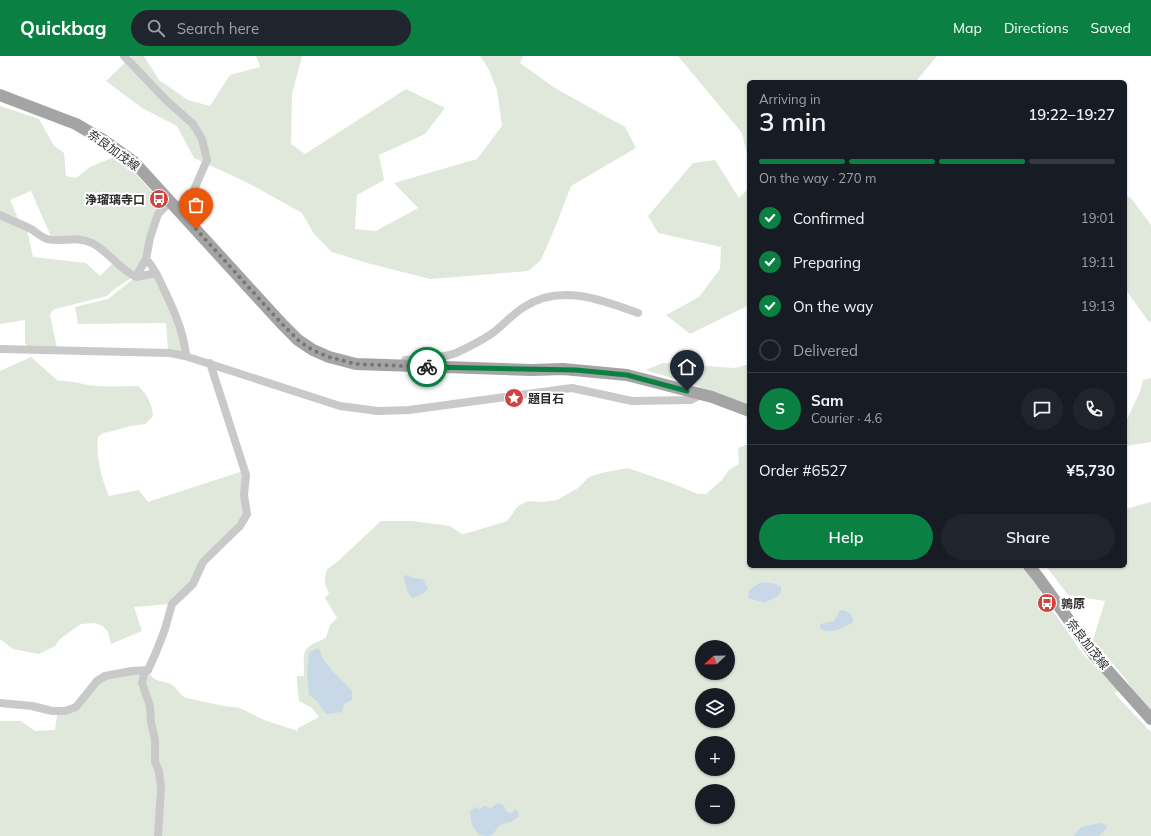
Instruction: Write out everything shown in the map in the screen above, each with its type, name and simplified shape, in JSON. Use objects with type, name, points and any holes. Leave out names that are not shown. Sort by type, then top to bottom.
[{"type":"main road","name":"奈良加茂線","points":[[0,95],[76,124],[103,140],[134,162],[298,340],[312,350],[345,362],[372,366],[402,365],[532,370],[563,369],[620,374],[712,397],[747,410]]},
{"type":"main road","name":"奈良加茂線","points":[[1031,568],[1094,655],[1151,719]]},
{"type":"street","points":[[124,56],[167,101],[193,124],[202,139],[207,160],[193,192],[186,201],[173,205],[158,214],[150,238],[146,259],[136,276]]},
{"type":"street","points":[[0,215],[28,227],[47,239],[75,239],[91,243],[97,246],[114,262],[136,276],[156,274]]},
{"type":"street","points":[[146,259],[151,264],[177,317],[183,336],[185,356]]},
{"type":"street","points":[[402,365],[405,360],[455,353],[494,332],[525,306],[551,296],[584,296],[638,313]]},
{"type":"street","points":[[0,349],[170,353],[210,363],[340,406],[378,411],[409,410],[572,388],[632,401],[691,400],[701,395]]},
{"type":"street","points":[[158,836],[161,788],[159,772],[155,760],[155,740],[148,699],[142,683],[144,674],[148,670],[165,629],[172,604],[193,584],[203,562],[240,526],[246,514],[244,495],[246,475],[210,363]]},
{"type":"street","points":[[0,703],[32,706],[52,711],[65,711],[76,707],[97,681],[105,676],[132,671],[148,670]]},
{"type":"shaded area","points":[[132,56],[144,56],[159,80],[188,100],[210,106],[230,75],[260,67],[256,56],[302,56],[292,94],[291,144],[305,154],[406,89],[445,108],[425,134],[379,155],[384,180],[357,195],[355,229],[376,231],[418,208],[394,183],[477,159],[502,126],[497,90],[488,68],[480,56],[523,56],[520,63],[555,88],[625,127],[636,148],[571,186],[541,260],[528,271],[430,279],[367,263],[332,252],[314,234],[302,213],[248,183],[194,158],[177,126],[142,108],[106,81]]},
{"type":"shaded area","points":[[678,56],[937,56],[917,80],[747,80],[747,154],[742,133]]},
{"type":"shaded area","points":[[0,106],[39,119],[54,146],[64,153],[66,176],[76,178],[90,167],[114,157],[133,171],[164,205],[145,257],[135,274],[98,245],[52,239],[31,191],[10,200],[20,223],[0,214]]},
{"type":"shaded area","points":[[715,160],[739,198],[747,190],[747,306],[690,334],[666,315],[699,297],[720,269],[721,247],[658,233],[648,216],[693,163]]},
{"type":"shaded area","points":[[1127,197],[1131,198],[1151,225],[1151,321],[1149,322],[1127,292]]},
{"type":"shaded area","points":[[0,217],[27,229],[33,257],[86,263],[100,276],[113,263],[131,278],[107,296],[52,311],[50,315],[57,348],[28,347],[25,343],[25,320],[0,324]]},
{"type":"shaded area","points":[[153,276],[177,320],[182,351],[168,351],[166,323],[78,324],[75,307],[108,299],[133,279]]},
{"type":"shaded area","points":[[31,357],[58,381],[96,386],[138,386],[147,396],[152,408],[153,416],[145,424],[103,433],[98,437],[100,467],[109,496],[139,490],[148,502],[243,471],[245,514],[242,520],[208,554],[192,583],[170,604],[134,607],[142,631],[111,644],[108,632],[103,626],[95,623],[81,624],[60,639],[55,646],[39,654],[13,649],[0,639],[0,371]]},
{"type":"shaded area","points":[[663,363],[735,368],[747,365],[747,405],[692,384],[645,370]]},
{"type":"shaded area","points":[[1151,378],[1151,442],[1127,446],[1127,419],[1140,392],[1143,380]]},
{"type":"shaded area","points":[[747,445],[747,568],[1025,568],[1035,580],[1045,603],[1055,614],[1083,654],[1119,691],[1114,693],[1151,732],[1151,836],[160,836],[163,787],[145,688],[146,674],[149,673],[154,679],[169,683],[186,698],[240,708],[264,720],[298,731],[298,728],[319,717],[312,708],[299,701],[297,676],[304,676],[305,651],[312,645],[326,638],[330,625],[337,618],[325,598],[329,593],[325,581],[327,569],[336,563],[381,521],[412,521],[450,526],[462,534],[507,521],[518,506],[528,501],[542,502],[557,500],[578,488],[589,477],[601,473],[628,468],[698,494],[706,494],[722,480],[729,470],[739,464],[738,448]]},
{"type":"shaded area","points":[[1151,502],[1151,717],[1124,677],[1093,640],[1105,601],[1068,595],[1048,568],[1127,568],[1127,508]]},
{"type":"shaded area","points":[[142,673],[157,773],[156,836],[0,836],[0,721],[21,721],[35,731],[55,730],[57,714],[72,712],[98,683],[109,676]]},
{"type":"water","points":[[408,575],[413,578],[423,579],[428,589],[423,594],[413,598],[407,591],[405,585],[404,576]]},
{"type":"water","points":[[761,582],[776,584],[781,587],[781,591],[778,596],[764,603],[748,598],[749,590]]},
{"type":"water","points":[[843,610],[851,614],[853,622],[841,629],[832,631],[820,628],[820,624],[834,621],[840,611]]},
{"type":"water","points":[[317,648],[320,650],[321,655],[328,666],[352,691],[352,700],[344,704],[342,712],[326,714],[317,701],[309,695],[307,675],[309,652]]},
{"type":"water","points":[[498,803],[504,806],[507,812],[512,813],[515,809],[519,813],[518,817],[511,822],[500,825],[492,835],[479,835],[472,825],[470,812],[474,807],[479,809],[484,806],[491,808]]},
{"type":"water","points":[[1100,823],[1106,825],[1107,828],[1099,836],[1074,836],[1081,827]]},
{"type":"way so far","points":[[196,229],[282,324],[298,340],[312,350],[329,357],[356,364],[372,366],[402,365],[427,367]]},
{"type":"place","name":"浄瑠璃寺口","points":[[159,199]]},
{"type":"place","name":"題目石","points":[[514,398]]},
{"type":"place","name":"鶉原","points":[[1047,603]]},
{"type":"route","points":[[427,367],[576,370],[627,375],[687,391]]}]
